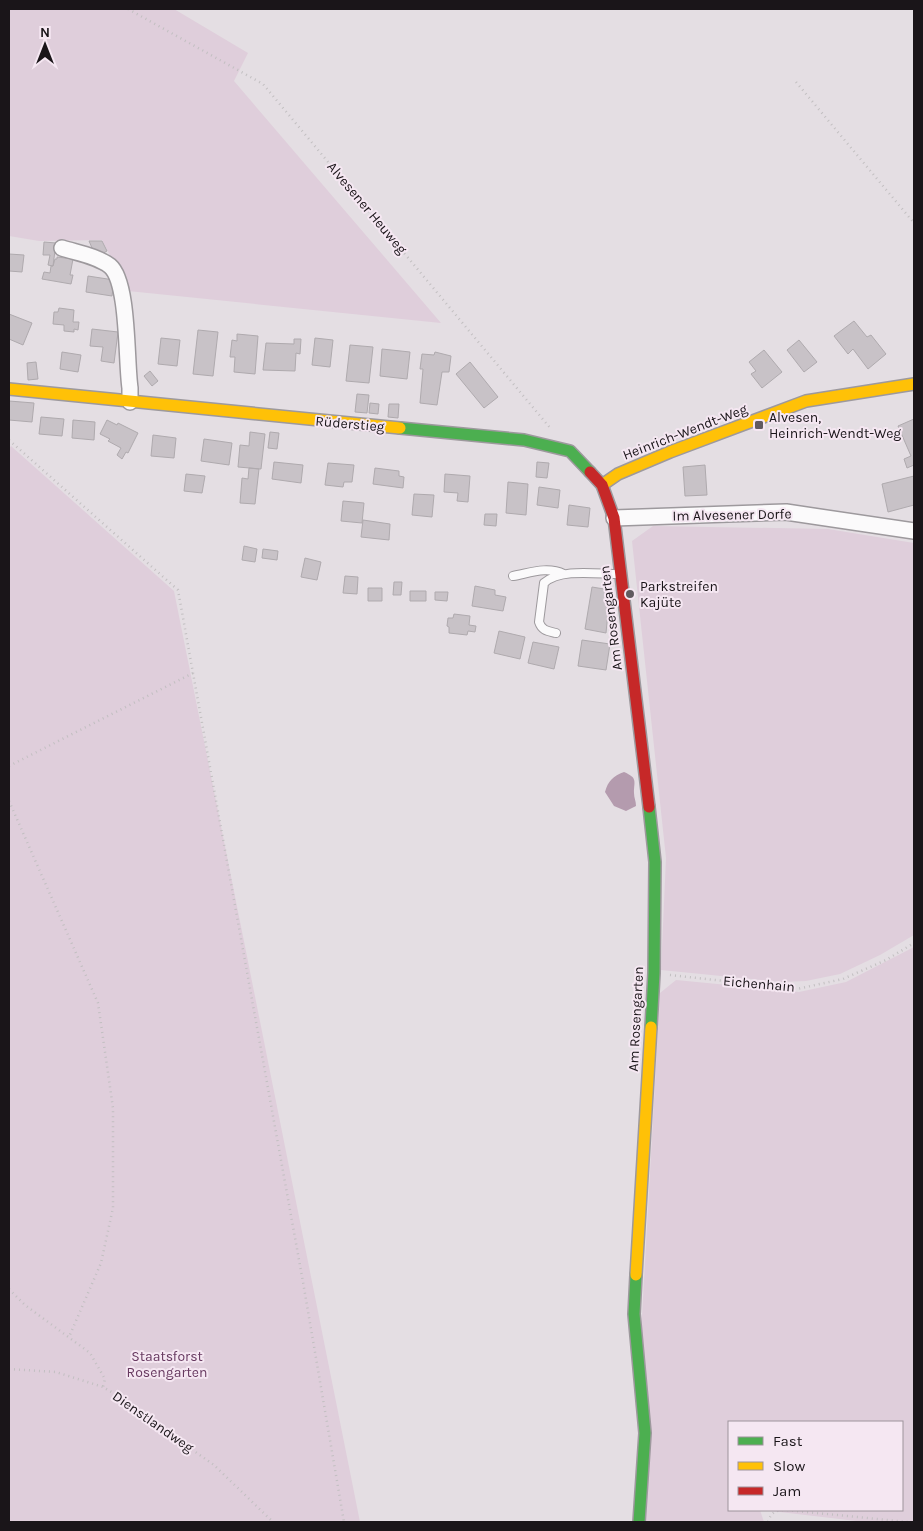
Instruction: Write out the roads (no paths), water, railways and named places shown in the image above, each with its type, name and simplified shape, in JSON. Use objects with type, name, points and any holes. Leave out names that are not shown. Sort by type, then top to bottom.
[{"type":"street","points":[[62,248],[88,255],[108,265],[117,278],[122,295],[130,402]]},
{"type":"street","name":"Heinrich-Wendt-Weg","points":[[602,485],[618,474],[670,452],[806,402],[914,384]]},
{"type":"street","name":"Rüderstieg","points":[[9,389],[524,440],[570,451],[602,485]]},
{"type":"street","points":[[602,485],[614,518]]},
{"type":"street","name":"Im Alvesener Dorfe","points":[[614,518],[786,512],[914,531]]},
{"type":"street","name":"Am Rosengarten","points":[[614,518],[655,862],[654,973],[634,1314],[645,1433],[639,1522]]},
{"type":"lane","points":[[513,576],[543,570],[557,571],[564,574]]},
{"type":"lane","points":[[556,633],[540,628],[538,618],[544,583],[547,580],[564,574],[620,574]]},
{"type":"place","name":"Alvesen, Heinrich-Wendt-Weg","points":[[759,425]]},
{"type":"place","name":"Parkstreifen Kajüte","points":[[630,594]]},
{"type":"park label","name":"Staatsforst Rosengarten","points":[[167,1364]]}]
